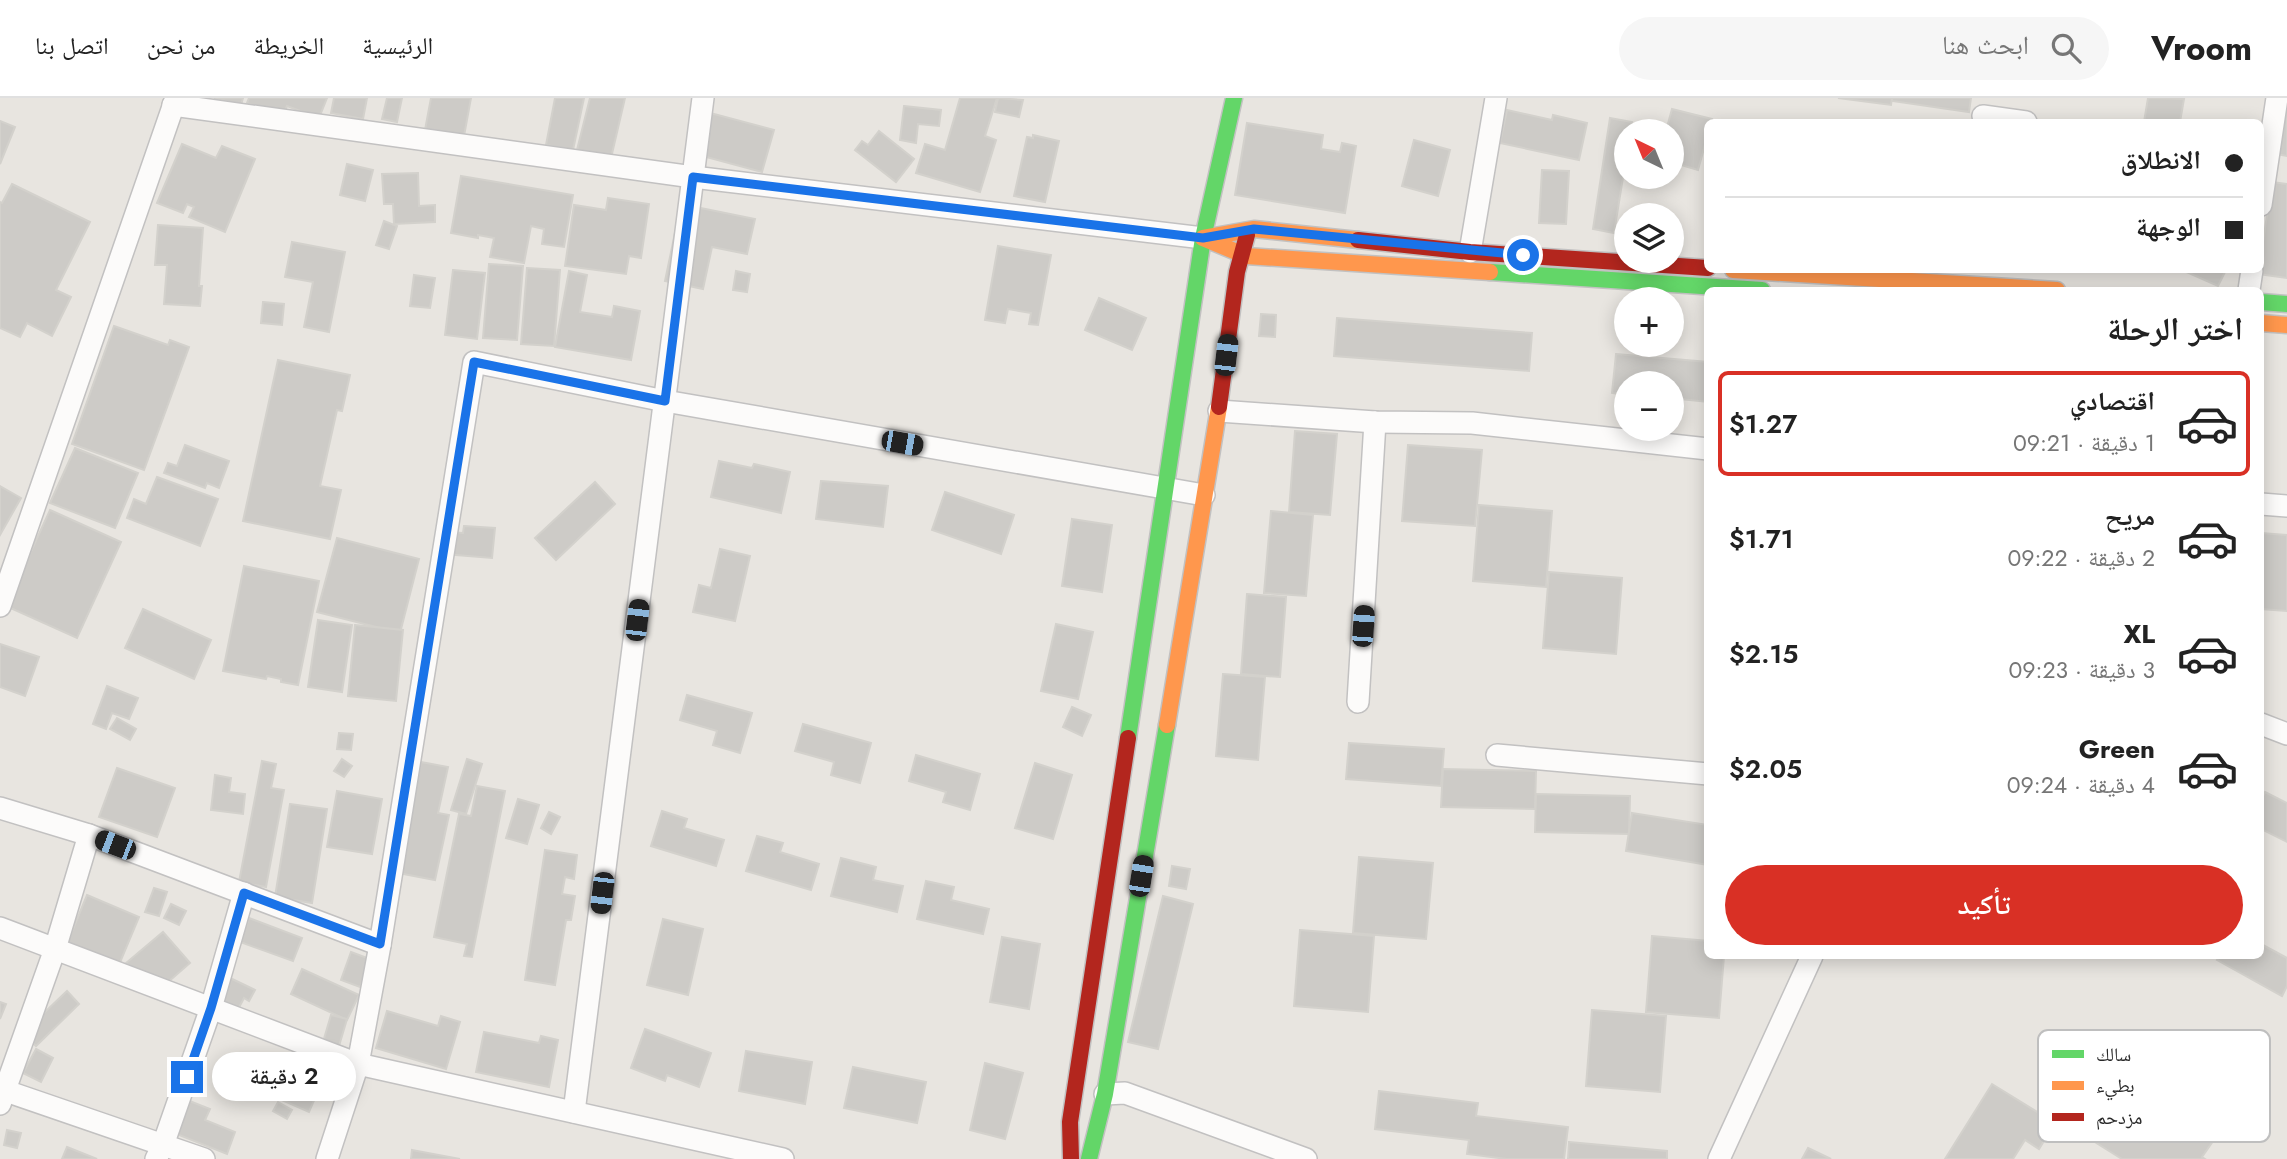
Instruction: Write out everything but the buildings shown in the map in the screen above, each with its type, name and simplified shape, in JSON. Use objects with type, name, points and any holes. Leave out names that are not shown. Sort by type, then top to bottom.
[{"type":"street","points":[[574,1112],[703,98]]},
{"type":"street","points":[[1071,1159],[1070,1122],[1203,238],[1234,98]]},
{"type":"street","points":[[1470,252],[1496,98]]},
{"type":"street","points":[[2264,192],[2272,159],[2277,98]]},
{"type":"street","points":[[0,606],[174,101],[693,177],[1203,238],[1242,254],[1719,287]]},
{"type":"street","points":[[1984,112],[2013,119]]},
{"type":"street","points":[[1203,238],[1249,230],[1470,252],[1704,268]]},
{"type":"street","points":[[1089,1159],[1105,1094],[1219,411],[1237,272],[1249,230]]},
{"type":"street","points":[[1831,273],[1961,277],[2035,287]]},
{"type":"street","points":[[2264,302],[2287,304]]},
{"type":"street","points":[[2264,323],[2287,325]]},
{"type":"street","points":[[327,1159],[358,1065],[474,362],[665,401],[1204,495]]},
{"type":"street","points":[[1219,411],[1375,422],[1472,423],[1704,449]]},
{"type":"street","points":[[1358,702],[1375,422]]},
{"type":"street","points":[[2264,504],[2287,506]]},
{"type":"street","points":[[2264,725],[2287,734]]},
{"type":"street","points":[[1497,755],[1704,774]]},
{"type":"street","points":[[0,808],[89,835],[380,944]]},
{"type":"street","points":[[89,835],[55,949],[2,1095],[159,1152],[204,1159]]},
{"type":"street","points":[[159,1152],[211,1008],[244,893]]},
{"type":"street","points":[[0,928],[358,1065],[783,1159]]},
{"type":"street","points":[[1719,1159],[1811,959]]},
{"type":"street","points":[[1105,1094],[1125,1093],[1306,1159]]},
{"type":"traffic: fast","points":[[1128,738],[1203,238],[1234,98]]},
{"type":"traffic: fast","points":[[1490,272],[1717,287]]},
{"type":"traffic: fast","points":[[2264,302],[2287,304]]},
{"type":"traffic: fast","points":[[1089,1159],[1105,1094],[1167,725]]},
{"type":"traffic: slow","points":[[1358,240],[1254,229],[1203,238],[1246,256],[1490,272]]},
{"type":"traffic: slow","points":[[1782,273],[2008,287]]},
{"type":"traffic: slow","points":[[2264,323],[2287,325]]},
{"type":"traffic: slow","points":[[1167,725],[1219,407]]},
{"type":"traffic: jam","points":[[1219,407],[1237,272],[1247,235]]},
{"type":"traffic: jam","points":[[1358,240],[1470,252],[1704,268]]},
{"type":"traffic: jam","points":[[1071,1159],[1070,1122],[1128,738]]},
{"type":"route","points":[[187,1077],[211,1008],[244,893],[380,944],[474,362],[665,401],[693,177],[1203,238],[1254,229],[1470,252],[1523,255]]}]
